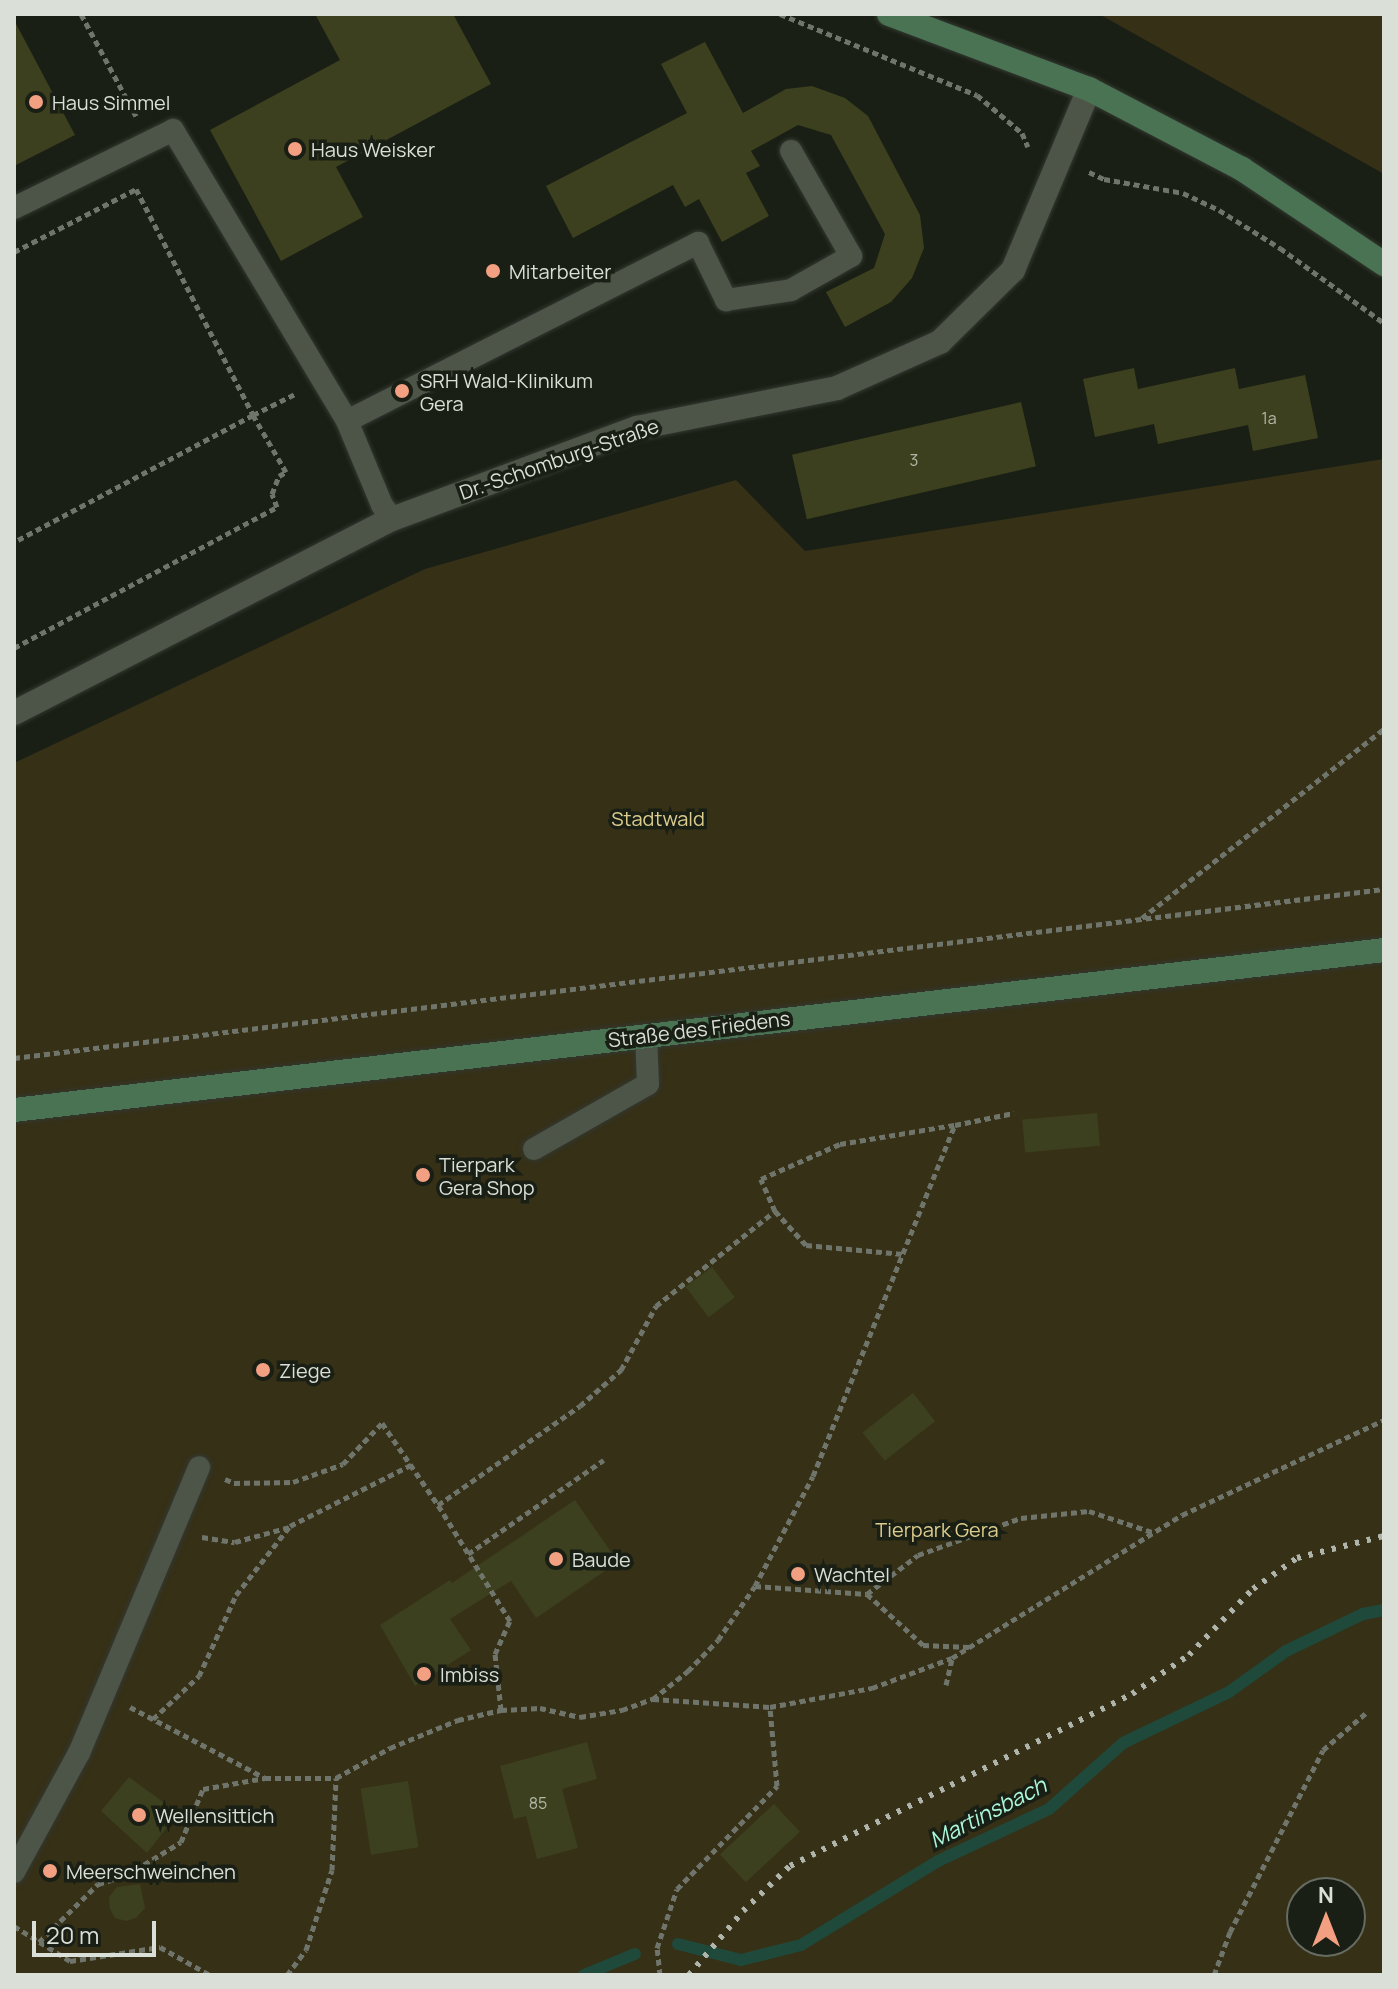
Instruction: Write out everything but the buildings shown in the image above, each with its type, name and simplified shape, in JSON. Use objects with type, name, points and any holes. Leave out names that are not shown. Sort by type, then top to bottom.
[{"type":"main road","points":[[889,14],[1089,89],[1242,169],[1384,264]]},
{"type":"main road","name":"Straße des Friedens","points":[[14,1110],[1384,950]]},
{"type":"street","name":"Dr.-Schomburg-Straße","points":[[14,713],[392,519],[637,428],[837,388],[940,342],[1013,270],[1089,89]]},
{"type":"lane","points":[[14,208],[173,130],[347,421],[382,505],[392,519]]},
{"type":"lane","points":[[347,421],[698,243],[726,300],[791,290],[851,256],[791,151]]},
{"type":"lane","points":[[534,1149],[648,1084],[646,1035]]},
{"type":"lane","points":[[14,1872],[79,1753],[199,1467]]},
{"type":"path","points":[[81,14],[149,142]]},
{"type":"path","points":[[14,252],[136,189],[253,415],[286,472],[279,476],[272,494],[277,507],[14,648]]},
{"type":"path","points":[[14,542],[321,382]]},
{"type":"path","points":[[1141,918],[1384,729]]},
{"type":"path","points":[[14,1058],[1384,889]]},
{"type":"path","points":[[903,1254],[806,1245],[775,1211],[761,1179],[840,1144],[1014,1113]]},
{"type":"path","points":[[39,1942],[98,1884],[127,1875],[181,1842],[203,1789],[265,1778],[336,1778],[403,1742],[458,1720],[501,1710],[540,1708],[580,1717],[622,1710],[653,1699],[688,1671],[718,1640],[755,1586],[813,1476],[955,1125]]},
{"type":"path","points":[[438,1505],[580,1406],[621,1370],[656,1306],[775,1211]]},
{"type":"path","points":[[653,1699],[770,1707],[872,1688],[952,1658],[1182,1515],[1384,1420]]},
{"type":"path","points":[[199,1467],[234,1483],[293,1482],[343,1464],[382,1423],[438,1505],[510,1621],[495,1654],[501,1710]]},
{"type":"path","points":[[468,1554],[604,1460]]},
{"type":"path","points":[[175,1525],[199,1537],[235,1542],[290,1526],[411,1465]]},
{"type":"path","points":[[867,1594],[918,1555],[1021,1518],[1089,1511],[1153,1533]]},
{"type":"path","points":[[153,1719],[199,1676],[236,1595],[290,1526]]},
{"type":"path","points":[[755,1586],[867,1594],[923,1645],[970,1647]]},
{"type":"path","points":[[946,1685],[952,1658]]},
{"type":"path","points":[[105,1694],[265,1778]]},
{"type":"path","points":[[660,1975],[657,1948],[677,1889],[777,1786],[770,1707]]},
{"type":"path","points":[[1214,1975],[1230,1932],[1323,1750],[1367,1712]]},
{"type":"path","points":[[287,1975],[306,1950],[332,1870],[336,1778]]},
{"type":"path","points":[[14,1926],[70,1961],[160,1947],[210,1975]]},
{"type":"green space","points":[[1099,14],[1384,14],[1384,174]]},
{"type":"green space","name":"Tierpark Gera","points":[[1384,459],[1384,1975],[14,1975],[14,763],[425,569],[736,480],[805,551]]},
{"type":"waterway","name":"Martinsbach","points":[[678,1944],[741,1960],[801,1945],[938,1861],[1049,1809],[1123,1743],[1229,1692],[1286,1651],[1363,1614],[1384,1610]]},
{"type":"waterway","name":"Martinsbach","points":[[584,1975],[635,1954]]},
{"type":"railway","points":[[689,1975],[743,1911],[790,1866],[1132,1694],[1189,1655],[1253,1589],[1297,1558],[1384,1536]]},
{"type":"place","name":"Haus Simmel","points":[[36,102]]},
{"type":"place","name":"Haus Weisker","points":[[295,149]]},
{"type":"place","name":"Mitarbeiter","points":[[493,271]]},
{"type":"place","name":"SRH Wald-Klinikum Gera","points":[[402,391]]},
{"type":"place","name":"Tierpark Gera Shop","points":[[423,1175]]},
{"type":"place","name":"Ziege","points":[[263,1370]]},
{"type":"place","name":"Baude","points":[[556,1559]]},
{"type":"place","name":"Wachtel","points":[[798,1574]]},
{"type":"place","name":"Imbiss","points":[[424,1674]]},
{"type":"place","name":"Wellensittich","points":[[139,1815]]},
{"type":"place","name":"Meerschweinchen","points":[[50,1871]]},
{"type":"park label","name":"Stadtwald","points":[[658,818]]}]
